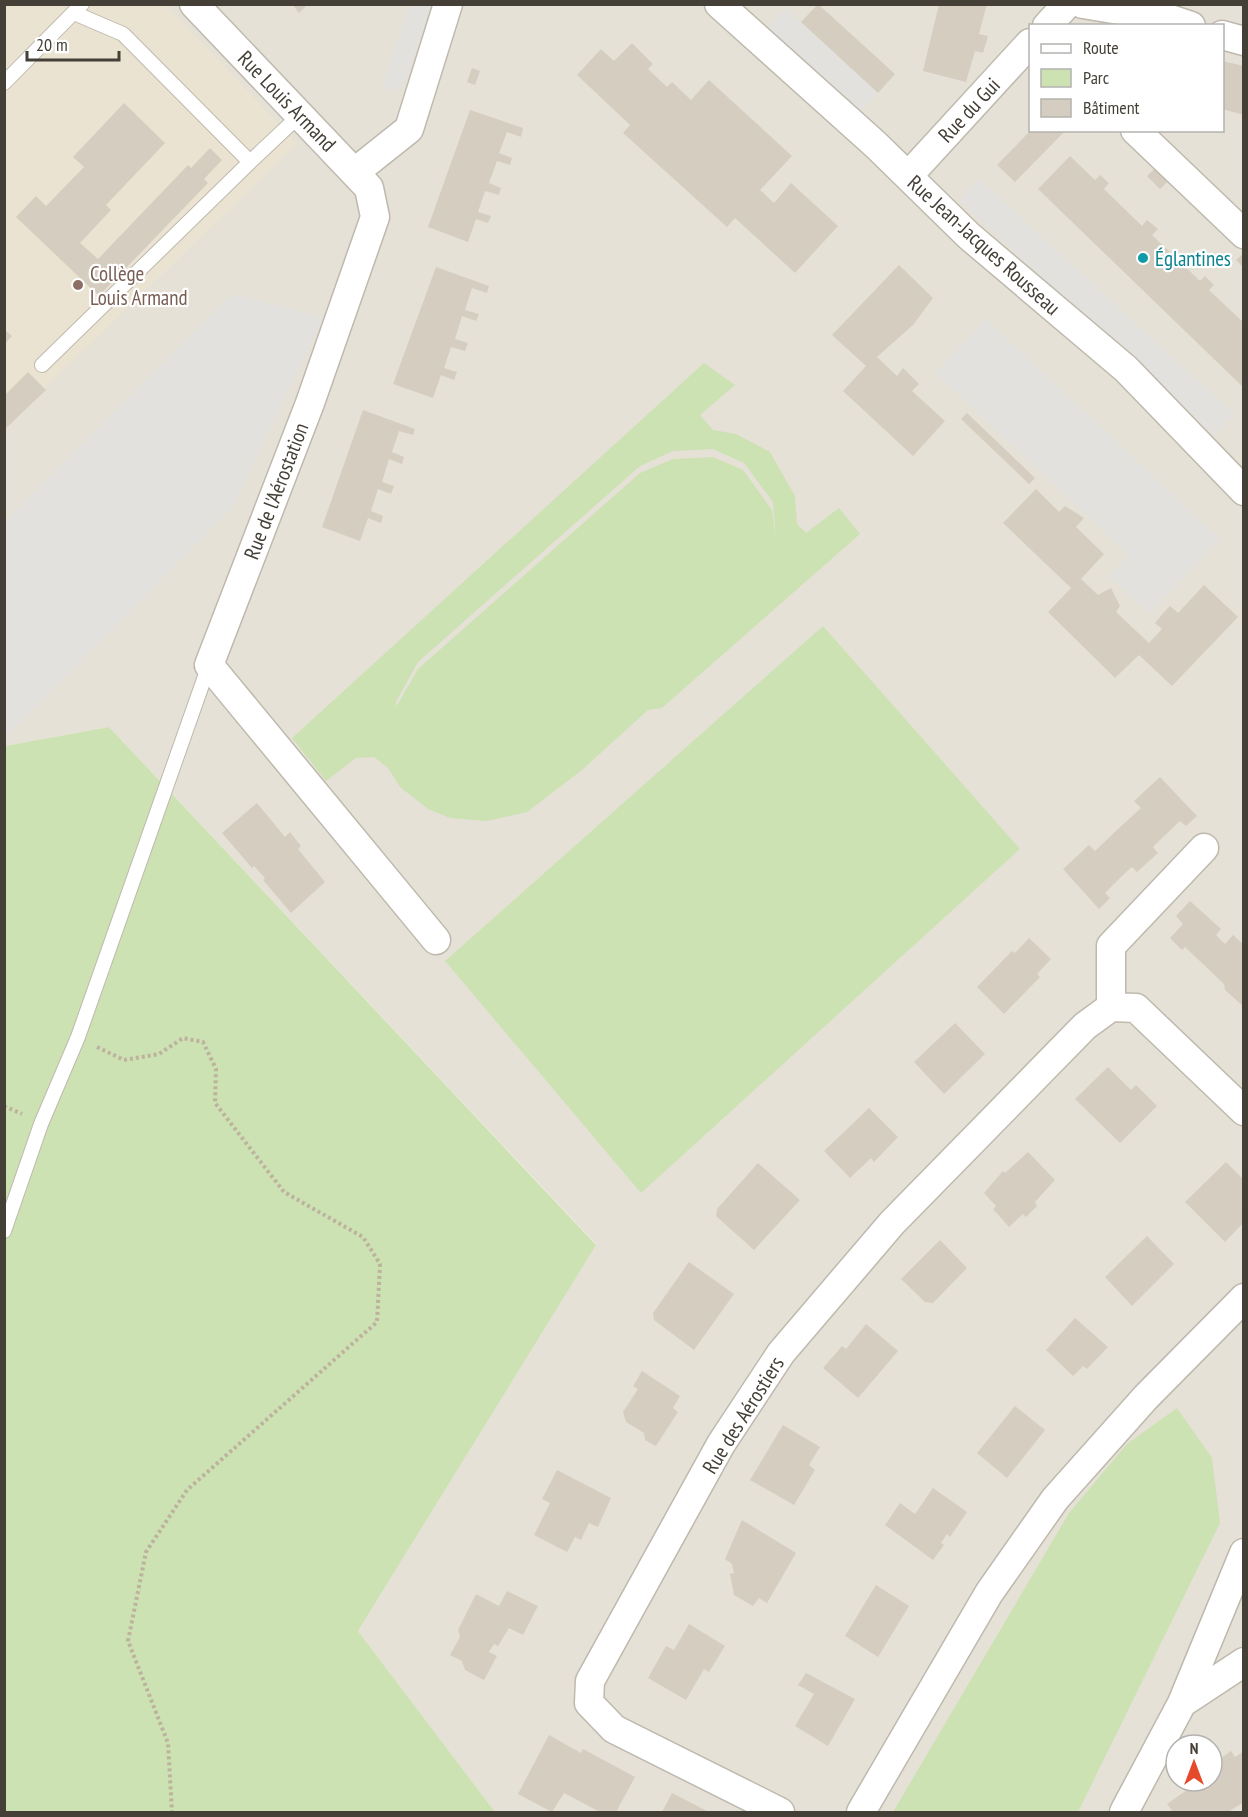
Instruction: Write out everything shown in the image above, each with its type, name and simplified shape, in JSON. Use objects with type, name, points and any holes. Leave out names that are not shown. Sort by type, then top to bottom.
[{"type":"street","name":"Rue Louis Armand","points":[[194,4],[355,172]]},
{"type":"street","points":[[355,172],[409,129],[448,4]]},
{"type":"street","name":"Rue Jean-Jacques Rousseau","points":[[719,4],[908,176],[969,236],[1126,369],[1241,482]]},
{"type":"street","points":[[1049,24],[1067,4]]},
{"type":"street","points":[[1083,4],[1167,18],[1185,24]]},
{"type":"street","points":[[1224,36],[1244,41]]},
{"type":"street","name":"Rue du Gui","points":[[908,176],[1029,45]]},
{"type":"street","points":[[1137,132],[1244,234]]},
{"type":"street","name":"Rue de l'Aérostation","points":[[209,665],[371,233],[375,217],[374,203],[369,188],[355,172]]},
{"type":"street","points":[[209,665],[436,940]]},
{"type":"street","points":[[1204,848],[1111,946],[1111,1007],[1136,1008],[1244,1111]]},
{"type":"street","name":"Rue des Aérostiers","points":[[780,1812],[614,1729],[589,1703],[590,1681],[721,1444],[781,1353],[892,1223],[1085,1026],[1111,1007]]},
{"type":"street","points":[[861,1812],[989,1593],[1055,1499],[1146,1397],[1244,1298]]},
{"type":"street","points":[[1124,1812],[1182,1703],[1244,1553]]},
{"type":"street","points":[[1182,1703],[1244,1662]]},
{"type":"lane","points":[[4,83],[78,9],[123,34],[250,162]]},
{"type":"lane","points":[[42,365],[301,114]]},
{"type":"lane","points":[[4,1231],[41,1124],[78,1037],[209,665]]},
{"type":"path","points":[[78,1037],[124,1060],[159,1054],[183,1038],[203,1042],[216,1069],[215,1103],[284,1192],[363,1237],[381,1264],[377,1322],[187,1490],[146,1552],[128,1641],[168,1743],[172,1812]]},
{"type":"shaded area","points":[[410,4],[431,5],[404,86],[381,91]]},
{"type":"shaded area","points":[[5,5],[1243,5],[1243,1812],[495,1812],[358,1631],[596,1244],[109,727],[5,746]]},
{"type":"shaded area","name":"Collège Louis Armand","points":[[5,5],[166,5],[297,144],[5,426]]},
{"type":"shaded area","points":[[785,8],[878,93],[861,111],[768,27]]},
{"type":"shaded area","points":[[979,179],[1234,414],[1214,436],[959,201]]},
{"type":"shaded area","points":[[232,294],[323,317],[232,508],[5,738],[5,522]]},
{"type":"shaded area","points":[[986,319],[1220,539],[1149,613],[1109,576],[1129,555],[935,373]]},
{"type":"green space","points":[[704,363],[735,385],[700,415],[713,430],[736,434],[770,452],[795,496],[797,524],[806,533],[839,508],[860,534],[662,708],[648,710],[582,770],[527,812],[487,821],[450,818],[428,809],[400,787],[388,768],[374,757],[356,758],[326,781],[292,738]],"holes":[[[713,449],[744,463],[773,502],[776,541],[772,510],[743,470],[713,457],[673,459],[640,473],[418,669],[396,707],[396,702],[418,662],[640,466],[673,451]]]},
{"type":"green space","points":[[823,626],[1020,849],[641,1193],[445,961]]},
{"type":"green space","points":[[109,727],[596,1245],[358,1631],[495,1812],[5,1812],[5,746]]},
{"type":"green space","points":[[1177,1408],[1212,1458],[1220,1523],[1078,1812],[893,1812],[1069,1513],[1127,1444]]},
{"type":"building","points":[[292,4],[308,4],[299,13]]},
{"type":"building","points":[[818,4],[895,74],[878,93],[801,22]]},
{"type":"building","points":[[939,4],[987,4],[979,34],[988,36],[983,53],[975,51],[966,82],[923,71]]},
{"type":"building","points":[[632,43],[653,64],[648,69],[667,87],[672,82],[691,100],[709,80],[792,156],[760,190],[774,203],[791,183],[838,226],[795,273],[735,218],[727,227],[623,133],[630,125],[577,75],[601,49],[614,61]]},
{"type":"building","points":[[1224,61],[1244,66],[1244,115],[1224,110]]},
{"type":"building","points":[[472,68],[480,71],[475,85],[467,82]]},
{"type":"building","points":[[124,103],[165,143],[106,205],[111,210],[80,243],[98,259],[188,165],[191,168],[210,148],[222,160],[204,179],[208,183],[99,296],[16,217],[36,196],[46,206],[84,167],[73,157]]},
{"type":"building","points":[[470,110],[523,128],[521,137],[507,132],[499,153],[512,158],[510,165],[497,161],[489,183],[501,188],[499,195],[485,191],[478,212],[491,216],[488,223],[476,219],[468,242],[428,227]]},
{"type":"building","points":[[1029,132],[1064,132],[1015,182],[997,165]]},
{"type":"building","name":"Églantines","points":[[1070,156],[1095,180],[1100,175],[1109,183],[1104,189],[1142,226],[1147,220],[1158,229],[1152,235],[1200,281],[1205,276],[1214,285],[1209,290],[1244,323],[1244,388],[1038,189]]},
{"type":"building","points":[[1156,167],[1169,180],[1160,189],[1147,176]]},
{"type":"building","points":[[1244,253],[1244,268],[1236,260]]},
{"type":"building","points":[[899,265],[933,298],[913,325],[877,357],[897,376],[903,368],[919,384],[912,391],[945,421],[913,456],[843,391],[866,366],[832,335]]},
{"type":"building","points":[[436,267],[489,286],[487,293],[472,288],[465,310],[479,314],[476,321],[462,316],[455,339],[468,343],[465,351],[451,347],[444,368],[457,372],[454,380],[441,375],[433,398],[393,384]]},
{"type":"building","points":[[4,329],[12,336],[4,345]]},
{"type":"building","points":[[28,372],[46,390],[4,430],[4,396]]},
{"type":"building","points":[[363,410],[415,429],[413,435],[399,431],[392,452],[404,457],[402,464],[389,459],[382,482],[394,486],[391,494],[378,489],[371,511],[383,516],[381,523],[368,518],[360,541],[322,527]]},
{"type":"building","points":[[967,413],[1035,478],[1029,484],[961,419]]},
{"type":"building","points":[[1036,489],[1059,512],[1065,506],[1084,518],[1076,527],[1104,554],[1081,579],[1098,595],[1111,588],[1120,606],[1116,612],[1149,643],[1162,629],[1155,623],[1164,612],[1170,606],[1178,613],[1204,585],[1238,617],[1172,686],[1139,655],[1115,678],[1048,612],[1071,588],[1003,523]]},
{"type":"building","points":[[1160,777],[1197,816],[1186,826],[1180,821],[1153,847],[1158,853],[1137,872],[1132,867],[1125,873],[1105,893],[1110,898],[1099,909],[1063,869],[1089,845],[1095,851],[1141,808],[1134,801]]},
{"type":"building","points":[[257,803],[285,837],[290,832],[301,846],[298,849],[325,882],[291,913],[263,880],[265,878],[254,866],[252,868],[222,833]]},
{"type":"building","points":[[1190,901],[1221,929],[1216,935],[1225,944],[1233,935],[1244,945],[1244,1007],[1225,990],[1224,984],[1185,947],[1182,950],[1170,938],[1183,924],[1176,916]]},
{"type":"building","points":[[1029,938],[1051,959],[1037,974],[1040,977],[1004,1014],[977,987],[1012,951],[1015,953]]},
{"type":"building","points":[[955,1023],[985,1054],[944,1094],[914,1062]]},
{"type":"building","points":[[1108,1067],[1131,1090],[1136,1085],[1157,1106],[1120,1143],[1075,1099]]},
{"type":"building","points":[[869,1108],[898,1137],[874,1162],[871,1158],[850,1178],[824,1151]]},
{"type":"building","points":[[1028,1152],[1055,1180],[1035,1202],[1037,1206],[1026,1217],[1023,1214],[1009,1227],[993,1209],[996,1206],[984,1193],[1003,1171],[1005,1173]]},
{"type":"building","points":[[1226,1162],[1244,1180],[1244,1203],[1241,1205],[1244,1208],[1244,1222],[1225,1242],[1185,1202]]},
{"type":"building","points":[[758,1163],[800,1200],[754,1250],[716,1216],[717,1209]]},
{"type":"building","points":[[1147,1236],[1174,1264],[1132,1306],[1105,1277]]},
{"type":"building","points":[[940,1240],[967,1268],[933,1303],[925,1302],[901,1279]]},
{"type":"building","points":[[689,1262],[734,1294],[694,1350],[654,1320],[653,1313]]},
{"type":"building","points":[[1075,1318],[1108,1347],[1087,1369],[1083,1366],[1073,1376],[1046,1350]]},
{"type":"building","points":[[866,1324],[898,1351],[858,1398],[823,1368],[842,1346],[846,1349]]},
{"type":"building","points":[[642,1371],[680,1396],[673,1408],[678,1412],[656,1446],[645,1440],[644,1433],[626,1422],[623,1412],[638,1389],[633,1386]]},
{"type":"building","points":[[1015,1406],[1045,1430],[1007,1478],[977,1453]]},
{"type":"building","points":[[783,1425],[820,1447],[809,1465],[815,1470],[794,1505],[750,1480]]},
{"type":"building","points":[[557,1470],[611,1498],[598,1527],[589,1523],[581,1540],[575,1537],[567,1552],[534,1535],[550,1503],[542,1499]]},
{"type":"building","points":[[933,1488],[967,1512],[950,1537],[947,1534],[941,1543],[944,1545],[933,1560],[885,1525],[900,1503],[915,1514]]},
{"type":"building","points":[[742,1520],[796,1553],[767,1603],[759,1598],[753,1606],[734,1595],[730,1574],[734,1573],[732,1564],[725,1559]]},
{"type":"building","points":[[876,1585],[909,1606],[878,1657],[845,1636]]},
{"type":"building","points":[[507,1591],[538,1606],[523,1635],[509,1628],[498,1646],[494,1644],[489,1652],[497,1656],[484,1680],[465,1670],[462,1661],[450,1655],[460,1637],[458,1630],[476,1594],[499,1606]]},
{"type":"building","points":[[689,1624],[725,1646],[709,1672],[704,1669],[686,1700],[648,1678],[666,1646],[674,1650]]},
{"type":"building","points":[[806,1673],[855,1699],[828,1746],[795,1726],[814,1694],[798,1685]]},
{"type":"building","points":[[549,1735],[581,1753],[583,1749],[635,1777],[616,1812],[600,1812],[564,1793],[552,1812],[518,1794]]},
{"type":"building","points":[[1231,1751],[1235,1757],[1244,1751],[1244,1802],[1228,1812],[1168,1812],[1172,1810],[1167,1804],[1183,1793],[1224,1793],[1224,1756]]},
{"type":"building","points":[[672,1793],[709,1812],[662,1812]]},
{"type":"place","name":"Églantines","points":[[1143,258]]},
{"type":"place","name":"Collège Louis Armand","points":[[78,285]]}]
